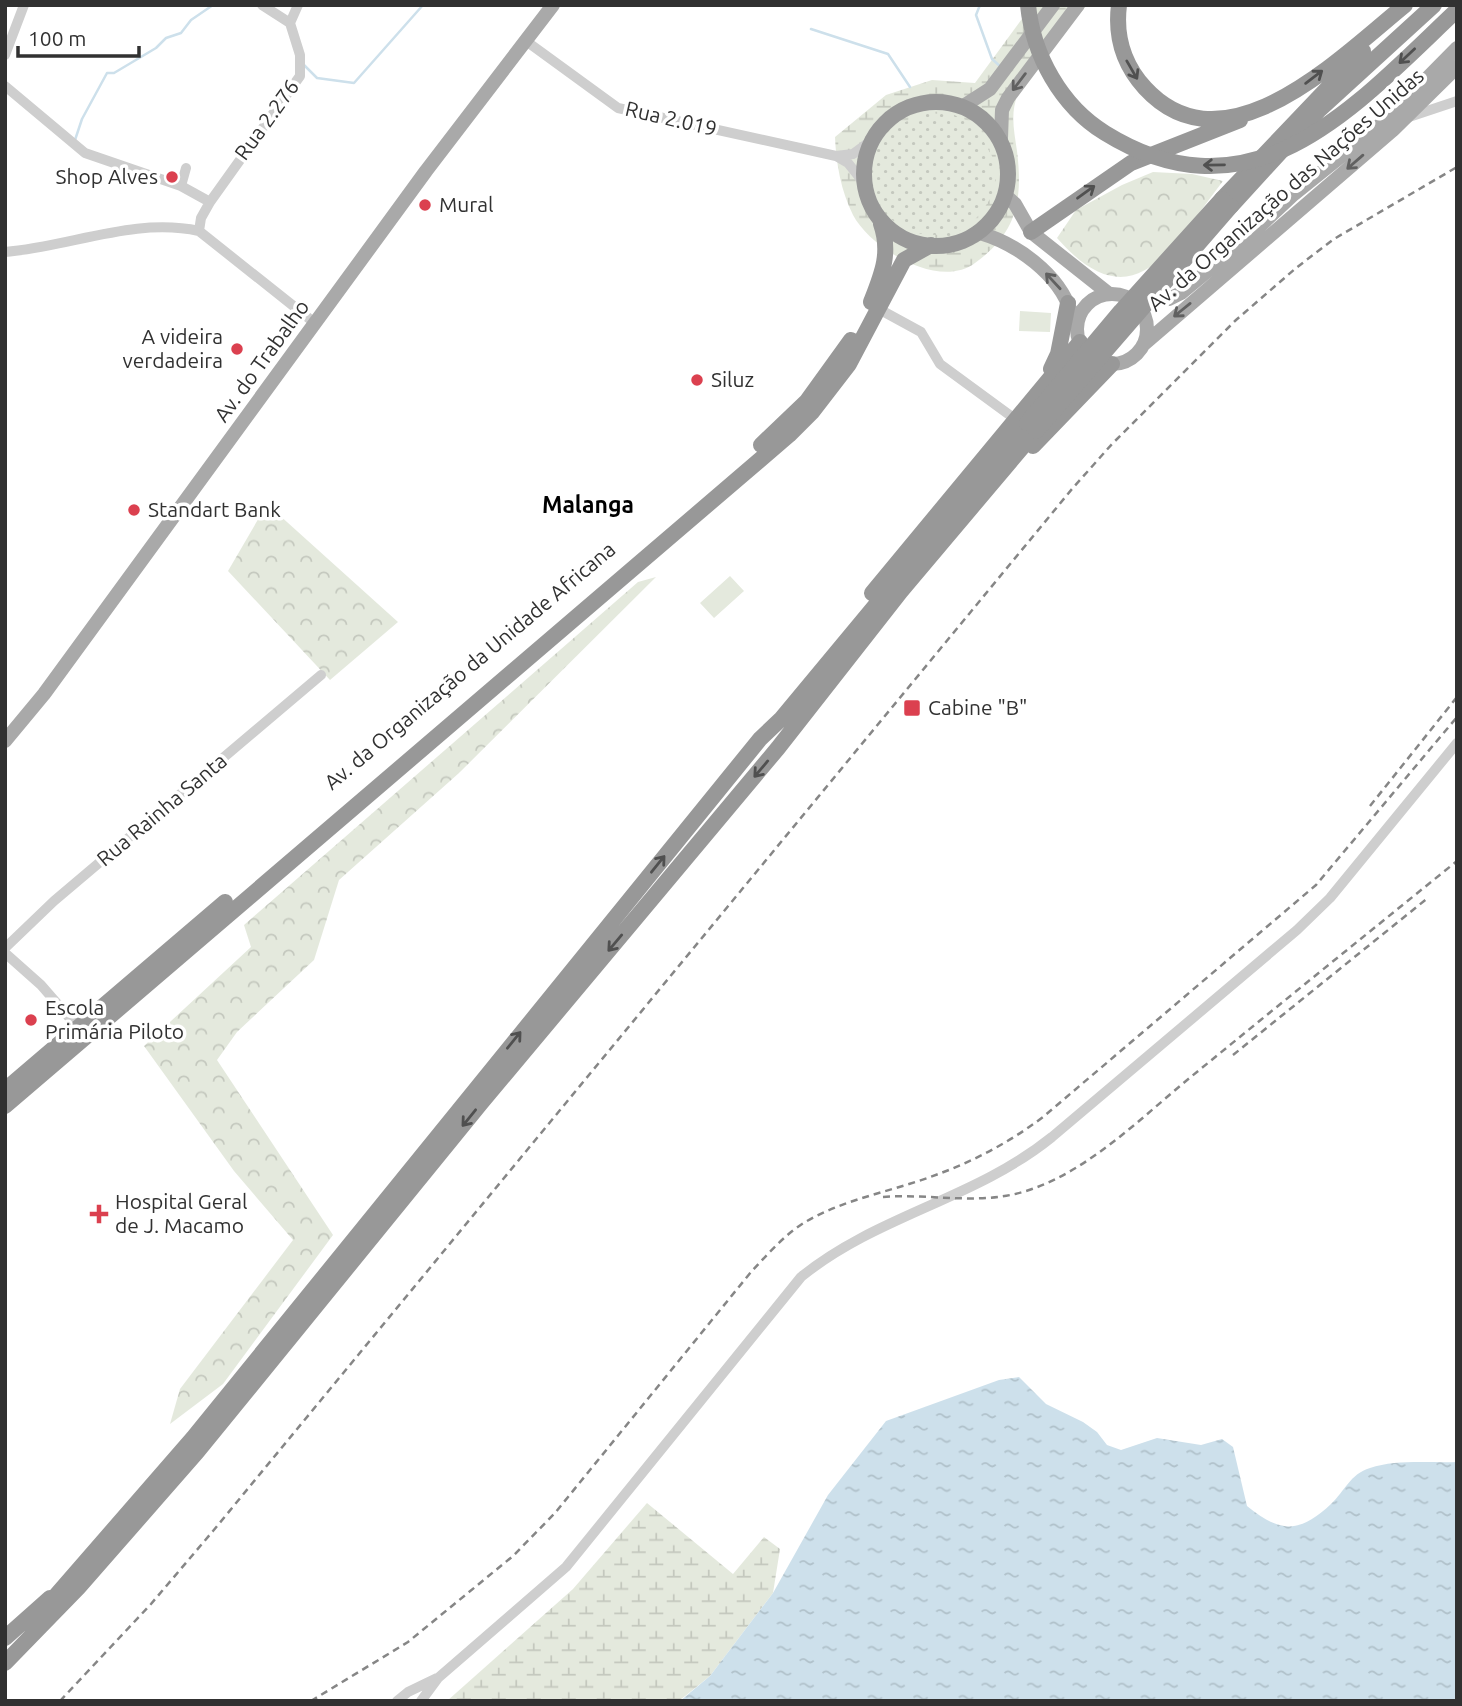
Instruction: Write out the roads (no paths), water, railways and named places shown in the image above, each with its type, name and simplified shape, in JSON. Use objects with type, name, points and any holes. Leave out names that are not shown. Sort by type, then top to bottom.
[{"type":"highway","points":[[1028,5],[1033,38],[1040,57],[1052,78],[1090,122],[1124,145],[1143,153],[1167,161],[1207,166],[1230,165],[1273,155],[1320,132],[1360,100],[1457,10]]},
{"type":"highway","points":[[1119,5],[1118,34],[1122,52],[1131,71],[1152,96],[1179,113],[1208,119],[1239,117],[1255,111]]},
{"type":"highway","points":[[1031,232],[1131,163],[1219,130],[1299,89],[1405,5]]},
{"type":"highway","points":[[5,1649],[193,1438],[760,739],[789,709],[1026,424],[1227,203],[1336,77],[1415,5]]},
{"type":"highway","points":[[1227,203],[1319,110],[1434,5]]},
{"type":"highway","points":[[948,102],[962,107],[986,123],[1001,138],[1010,165],[1011,180],[1006,196],[991,223],[980,233],[956,242],[931,245],[898,236],[881,224],[871,209],[864,183],[865,161],[872,140],[882,126],[900,111],[930,103],[948,102]]},
{"type":"highway","name":"Av. da Organização da Unidade Africana","points":[[82,1032],[743,460],[807,401],[842,354],[871,303],[887,252],[888,243],[881,224]]},
{"type":"highway","name":"Av. da Organização da Unidade Africana","points":[[5,1090],[82,1032],[789,435],[812,412],[849,364],[905,260],[931,245]]},
{"type":"highway","points":[[5,1663],[78,1588],[197,1452],[481,1103],[778,748],[901,592],[1026,424],[1058,354],[1068,303]]},
{"type":"highway","points":[[1045,380],[1078,336]]},
{"type":"highway","points":[[778,748],[861,658],[1034,445],[1112,364]]},
{"type":"highway","points":[[5,1106],[69,1052],[82,1032]]},
{"type":"highway","points":[[5,1639],[68,1581]]},
{"type":"main road","name":"Av. do Trabalho","points":[[5,741],[44,694],[426,171],[553,5]]},
{"type":"main road","points":[[962,107],[989,89],[1053,5]]},
{"type":"main road","points":[[1001,138],[1002,110],[1008,98],[1078,5]]},
{"type":"main road","name":"Av. da Organização das Nações Unidas","points":[[1135,303],[1169,299],[1181,293],[1385,120],[1457,48]]},
{"type":"main road","name":"Av. da Organização das Nações Unidas","points":[[1143,345],[1406,118],[1457,67]]},
{"type":"main road","points":[[980,233],[1012,245],[1046,274],[1068,303],[1078,336],[1089,356],[1112,364],[1127,361],[1143,345],[1146,322],[1135,303],[1108,293],[1031,232],[1015,204],[1006,196]]},
{"type":"main road","points":[[1078,336],[1086,307],[1108,293]]},
{"type":"street","points":[[5,55],[24,5]]},
{"type":"street","points":[[262,5],[290,23],[298,5]]},
{"type":"street","name":"Rua 2.276","points":[[200,231],[201,218],[210,202],[300,76],[300,55],[290,23]]},
{"type":"street","name":"Rua 2.019","points":[[526,41],[618,108],[836,156]]},
{"type":"street","points":[[5,86],[85,153],[181,187],[210,202]]},
{"type":"street","points":[[1406,118],[1457,101]]},
{"type":"street","points":[[836,156],[853,154],[872,140]]},
{"type":"street","points":[[836,156],[858,173],[864,183]]},
{"type":"street","points":[[181,187],[186,168]]},
{"type":"street","points":[[5,252],[138,229],[200,231],[316,324]]},
{"type":"street","points":[[877,308],[921,332],[940,364],[1026,424]]},
{"type":"street","name":"Rua Rainha Santa","points":[[5,950],[54,901],[321,675]]},
{"type":"street","points":[[421,1701],[438,1678],[566,1567],[801,1277],[849,1243],[1011,1168],[1052,1138],[1330,898],[1456,745]]},
{"type":"street","points":[[5,950],[82,1032]]},
{"type":"street","points":[[397,1701],[408,1692],[438,1678]]},
{"type":"water","points":[[1019,1377],[1046,1404],[1083,1422],[1097,1432],[1107,1445],[1121,1450],[1157,1438],[1201,1445],[1222,1439],[1233,1447],[1247,1506],[1280,1525],[1299,1525],[1309,1521],[1331,1504],[1357,1474],[1370,1468],[1402,1462],[1457,1462],[1457,1701],[680,1701],[710,1676],[773,1593],[828,1495],[886,1421],[999,1380]]},
{"type":"waterway","points":[[75,140],[82,119],[107,73],[114,73],[156,48],[166,38],[181,33],[191,20],[213,5]]},
{"type":"waterway","points":[[304,65],[317,78],[354,83],[423,5]]},
{"type":"waterway","points":[[980,5],[976,15],[992,59],[1001,67]]},
{"type":"waterway","points":[[811,29],[888,54],[910,87]]},
{"type":"railway","points":[[60,1701],[151,1604],[213,1531],[1072,489],[1112,444],[1236,320],[1296,268],[1334,239],[1457,167]]},
{"type":"railway","points":[[1370,806],[1457,697]]},
{"type":"railway","points":[[311,1701],[408,1642],[513,1556],[555,1513],[751,1272],[785,1238],[799,1226],[831,1209],[962,1164],[996,1148],[1043,1117],[1316,885],[1457,717]]},
{"type":"railway","points":[[883,1197],[995,1197],[1032,1189],[1075,1168],[1116,1140],[1457,861]]},
{"type":"railway","points":[[1233,1055],[1429,897]]},
{"type":"place","name":"Shop Alves","points":[[172,177]]},
{"type":"place","name":"Mural","points":[[425,205]]},
{"type":"place","name":"A videira verdadeira","points":[[237,349]]},
{"type":"place","name":"Siluz","points":[[697,380]]},
{"type":"place","name":"Standart Bank","points":[[134,510]]},
{"type":"place","name":"Cabine \"B\"","points":[[912,708]]},
{"type":"place","name":"Escola Primária Piloto","points":[[31,1020]]},
{"type":"place","name":"Hospital Geral de J. Macamo","points":[[99,1214]]},
{"type":"district","name":"Malanga","points":[[588,505]]}]
